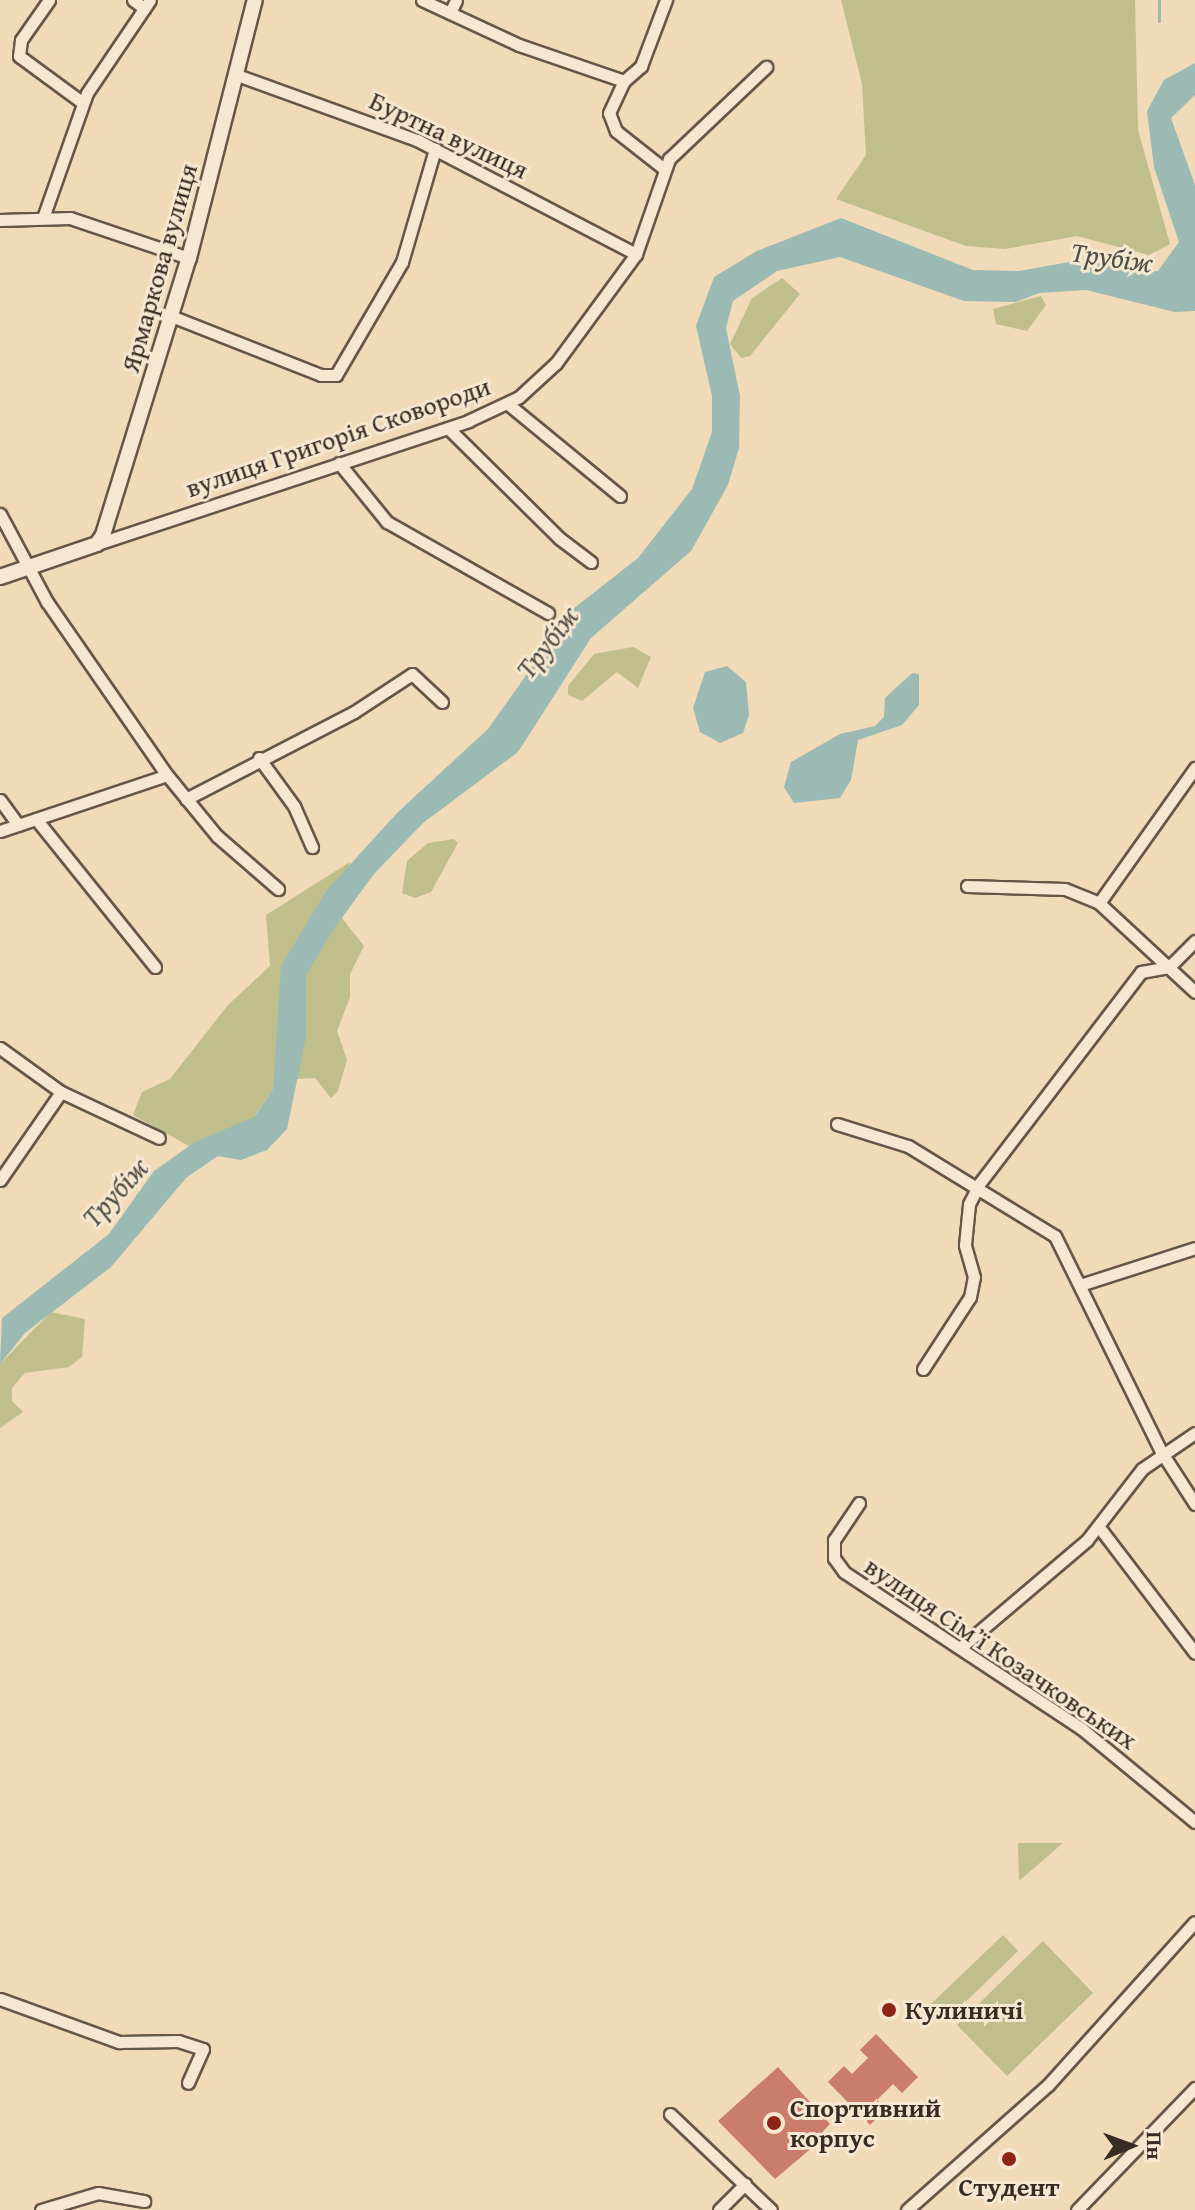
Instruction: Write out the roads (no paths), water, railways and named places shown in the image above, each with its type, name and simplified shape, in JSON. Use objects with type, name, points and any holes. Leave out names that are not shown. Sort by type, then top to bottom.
[{"type":"street","points":[[49,0],[21,40],[19,56],[83,103]]},
{"type":"street","points":[[44,215],[83,103],[147,4],[133,0]]},
{"type":"street","name":"Ярмаркова вулиця","points":[[97,544],[189,258],[255,0]]},
{"type":"street","points":[[422,0],[550,58],[624,81]]},
{"type":"street","points":[[450,13],[456,0]]},
{"type":"street","points":[[663,168],[611,124],[610,108],[624,81],[641,66],[666,0]]},
{"type":"street","name":"вулиця Григорія Сковороди","points":[[0,577],[448,428],[508,404],[556,363],[636,254],[663,168],[696,128],[766,67]]},
{"type":"street","name":"Буртна вулиця","points":[[237,75],[435,149],[636,254]]},
{"type":"street","points":[[171,316],[321,375],[336,375],[402,262],[435,149]]},
{"type":"street","points":[[0,220],[44,215],[70,218],[189,258]]},
{"type":"street","points":[[508,404],[620,496]]},
{"type":"street","points":[[448,428],[559,538],[591,562]]},
{"type":"street","points":[[339,463],[382,518],[548,613]]},
{"type":"street","points":[[0,514],[29,567],[167,775],[186,799],[278,889]]},
{"type":"street","points":[[186,799],[259,758],[354,712],[412,674],[442,702]]},
{"type":"street","points":[[259,758],[294,806],[312,847]]},
{"type":"street","points":[[1099,903],[1195,768]]},
{"type":"street","points":[[0,831],[167,775]]},
{"type":"street","points":[[0,800],[18,825]]},
{"type":"street","points":[[36,819],[155,967]]},
{"type":"street","points":[[967,886],[1065,889],[1099,903],[1195,992]]},
{"type":"street","points":[[923,1369],[970,1297],[974,1277],[965,1245],[976,1190],[1141,972],[1169,967],[1195,941]]},
{"type":"street","points":[[1,1050],[61,1092],[159,1138]]},
{"type":"street","points":[[0,1180],[61,1092]]},
{"type":"street","points":[[837,1124],[908,1146],[1055,1236],[1162,1453],[1195,1504]]},
{"type":"street","points":[[1080,1285],[1195,1248]]},
{"type":"street","points":[[961,1647],[1099,1527],[1137,1475],[1162,1453],[1195,1433]]},
{"type":"street","name":"вулиця Сімʼї Козачковських","points":[[859,1503],[834,1540],[840,1567],[1112,1751],[1195,1822]]},
{"type":"street","points":[[1099,1527],[1195,1653]]},
{"type":"street","points":[[907,2210],[1048,2085],[1195,1922]]},
{"type":"street","points":[[0,1999],[119,2042],[193,2045],[203,2049],[188,2083]]},
{"type":"street","points":[[1077,2210],[1195,2088]]},
{"type":"street","points":[[670,2114],[771,2210]]},
{"type":"street","points":[[719,2210],[745,2184]]},
{"type":"street","points":[[41,2210],[98,2193],[144,2201]]},
{"type":"water","points":[[1195,63],[1195,95],[1171,118],[1195,185],[1195,311],[1175,312],[1086,290],[1039,293],[1016,302],[964,301],[840,257],[777,271],[733,301],[726,328],[740,396],[739,448],[728,485],[691,551],[591,638],[518,752],[423,823],[374,874],[333,930],[306,975],[306,1037],[287,1129],[267,1150],[241,1160],[218,1156],[186,1178],[111,1267],[25,1333],[0,1364],[2,1318],[109,1234],[154,1171],[195,1142],[254,1117],[273,1090],[281,966],[326,891],[398,812],[488,729],[573,609],[638,558],[692,489],[712,432],[712,396],[696,326],[714,277],[757,251],[841,218],[973,270],[1019,271],[1086,259],[1138,273],[1158,271],[1179,242],[1154,167],[1147,111],[1164,80]]},
{"type":"water","points":[[727,666],[746,682],[749,715],[743,733],[720,743],[700,732],[693,708],[705,672]]},
{"type":"water","points":[[912,673],[919,674],[919,705],[902,725],[858,740],[851,780],[840,798],[794,803],[784,787],[791,762],[840,734],[875,726],[884,717],[885,698]]},
{"type":"waterway","points":[[1159,0],[1159,21]]},
{"type":"place","name":"Кулиничі","points":[[889,2010]]},
{"type":"place","name":"Спортивний корпус","points":[[774,2123]]},
{"type":"place","name":"Студент","points":[[1009,2159]]},
{"type":"water label","name":"Трубіж","points":[[1112,257]]},
{"type":"water label","name":"Трубіж","points":[[547,642]]},
{"type":"water label","name":"Трубіж","points":[[115,1192]]}]
